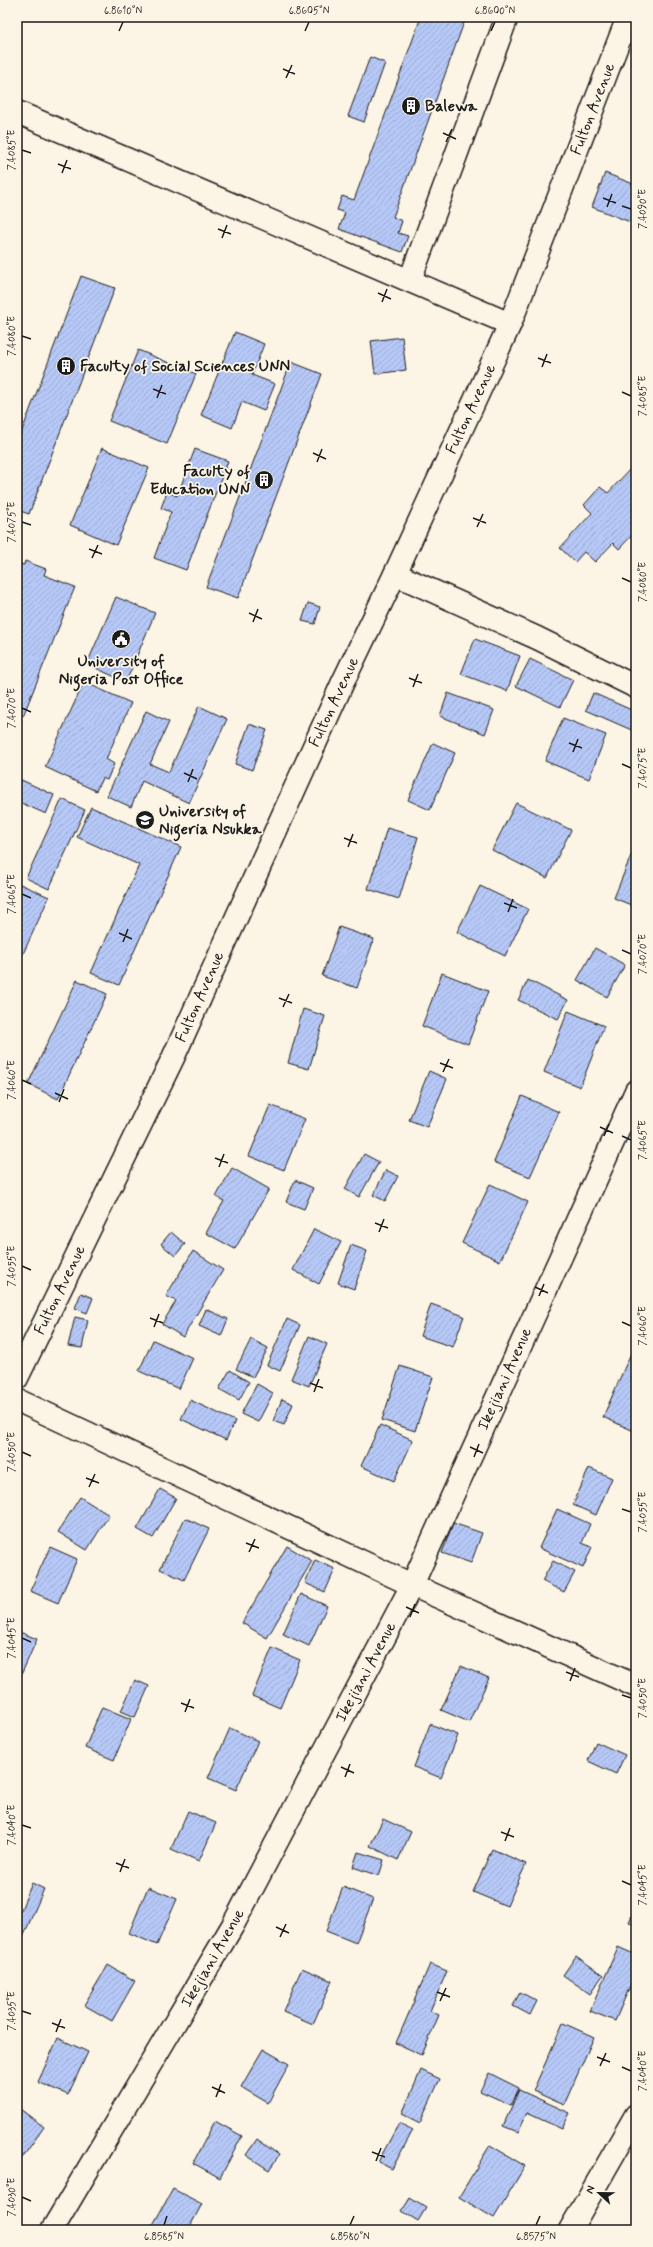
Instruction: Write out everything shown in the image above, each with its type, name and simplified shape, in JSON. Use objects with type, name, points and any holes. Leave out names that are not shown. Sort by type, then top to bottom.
[{"type":"street","points":[[410,280],[507,17]]},
{"type":"street","name":"Fulton Avenue","points":[[17,1378],[173,1058],[343,682],[395,574],[510,324],[628,17]]},
{"type":"street","points":[[17,112],[510,324]]},
{"type":"street","points":[[395,574],[537,638],[636,687]]},
{"type":"street","name":"Ikejiani Avenue","points":[[52,2230],[233,1925],[412,1585],[636,1091]]},
{"type":"street","points":[[17,1400],[412,1585],[636,1686]]},
{"type":"street","points":[[570,2230],[636,2115]]},
{"type":"building","name":"Balewa","points":[[421,17],[466,17],[393,217],[402,221],[398,233],[408,236],[402,252],[339,229],[345,213],[337,210],[342,196],[354,200]]},
{"type":"building","points":[[370,57],[385,63],[364,122],[348,116]]},
{"type":"building","points":[[605,173],[636,185],[636,206],[630,222],[592,207]]},
{"type":"building","name":"Faculty of Social Sciences UNN","points":[[81,276],[115,288],[29,514],[17,510],[17,444]]},
{"type":"building","points":[[235,332],[264,344],[252,375],[275,384],[264,411],[242,402],[232,428],[201,415]]},
{"type":"building","points":[[402,337],[406,370],[375,374],[371,341]]},
{"type":"building","points":[[138,350],[196,374],[167,444],[109,421]]},
{"type":"building","name":"Faculty of Education UNN","points":[[291,362],[322,374],[238,598],[206,587]]},
{"type":"building","points":[[102,448],[149,468],[116,545],[70,525]]},
{"type":"building","points":[[195,449],[228,461],[186,570],[154,558],[171,512],[161,508],[167,492],[177,496]]},
{"type":"building","points":[[631,468],[636,472],[636,531],[619,549],[613,543],[595,562],[584,552],[575,562],[560,548],[592,513],[584,505],[600,487],[608,493]]},
{"type":"building","points":[[25,561],[46,569],[44,575],[75,587],[23,716],[17,713],[17,563],[24,565]]},
{"type":"building","name":"University of Nigeria Post Office","points":[[116,597],[155,613],[126,682],[87,664]]},
{"type":"building","points":[[308,603],[320,607],[315,624],[302,621]]},
{"type":"building","points":[[475,639],[520,656],[507,691],[461,674]]},
{"type":"building","points":[[530,659],[573,680],[560,707],[516,686]]},
{"type":"building","points":[[84,682],[131,703],[106,759],[114,764],[107,780],[102,778],[96,791],[45,767]]},
{"type":"building","points":[[448,693],[494,710],[485,734],[440,716]]},
{"type":"building","points":[[593,693],[636,712],[636,732],[586,710]]},
{"type":"building","points":[[199,706],[227,719],[189,803],[142,781],[131,807],[107,796],[146,711],[169,722],[150,764],[169,772]]},
{"type":"building","points":[[563,718],[606,735],[589,779],[545,761]]},
{"type":"building","points":[[249,724],[267,730],[252,770],[235,764]]},
{"type":"building","points":[[433,743],[455,753],[430,810],[408,800]]},
{"type":"building","points":[[17,778],[54,795],[46,814],[17,801]]},
{"type":"building","points":[[62,799],[85,810],[49,889],[26,878]]},
{"type":"building","points":[[516,803],[571,830],[547,878],[492,850]]},
{"type":"building","points":[[91,807],[181,847],[119,985],[91,973],[139,865],[77,837]]},
{"type":"building","points":[[387,828],[418,837],[399,899],[368,889]]},
{"type":"building","points":[[636,843],[636,907],[614,898]]},
{"type":"building","points":[[20,884],[49,897],[17,967],[17,890]]},
{"type":"building","points":[[480,886],[528,909],[505,956],[457,932]]},
{"type":"building","points":[[339,927],[374,939],[357,988],[322,976]]},
{"type":"building","points":[[595,948],[625,965],[607,997],[577,980]]},
{"type":"building","points":[[442,973],[488,991],[468,1044],[422,1026]]},
{"type":"building","points":[[77,980],[107,994],[58,1099],[28,1084]]},
{"type":"building","points":[[528,980],[568,1000],[558,1019],[518,1000]]},
{"type":"building","points":[[303,1009],[325,1016],[309,1069],[288,1063]]},
{"type":"building","points":[[568,1011],[604,1026],[580,1087],[544,1072]]},
{"type":"building","points":[[429,1071],[447,1079],[427,1127],[409,1120]]},
{"type":"building","points":[[522,1096],[559,1112],[530,1177],[494,1162]]},
{"type":"building","points":[[270,1105],[305,1119],[284,1170],[249,1156]]},
{"type":"building","points":[[364,1154],[379,1162],[359,1197],[345,1189]]},
{"type":"building","points":[[232,1168],[269,1189],[235,1249],[206,1233],[224,1201],[216,1197]]},
{"type":"building","points":[[386,1170],[398,1176],[385,1201],[373,1195]]},
{"type":"building","points":[[295,1180],[313,1188],[304,1209],[286,1202]]},
{"type":"building","points":[[490,1184],[528,1202],[500,1261],[462,1243]]},
{"type":"building","points":[[314,1229],[341,1242],[319,1284],[293,1270]]},
{"type":"building","points":[[171,1232],[185,1244],[175,1256],[161,1244]]},
{"type":"building","points":[[351,1245],[367,1251],[354,1289],[338,1283]]},
{"type":"building","points":[[193,1251],[223,1270],[183,1337],[162,1324],[176,1301],[166,1296]]},
{"type":"building","points":[[81,1293],[93,1298],[87,1313],[75,1308]]},
{"type":"building","points":[[431,1304],[464,1316],[453,1347],[420,1336]]},
{"type":"building","points":[[206,1309],[228,1319],[221,1336],[199,1326]]},
{"type":"building","points":[[75,1317],[88,1320],[82,1348],[68,1346]]},
{"type":"building","points":[[287,1319],[300,1325],[280,1371],[267,1365]]},
{"type":"building","points":[[309,1336],[327,1344],[309,1386],[291,1379]]},
{"type":"building","points":[[251,1339],[268,1348],[253,1377],[236,1369]]},
{"type":"building","points":[[153,1340],[193,1358],[179,1389],[139,1371]]},
{"type":"building","points":[[631,1353],[636,1356],[636,1432],[603,1417]]},
{"type":"building","points":[[400,1366],[433,1377],[415,1431],[382,1420]]},
{"type":"building","points":[[230,1370],[249,1382],[239,1400],[219,1389]]},
{"type":"building","points":[[257,1384],[273,1393],[258,1422],[241,1414]]},
{"type":"building","points":[[282,1399],[293,1404],[284,1425],[273,1421]]},
{"type":"building","points":[[190,1400],[235,1421],[226,1440],[181,1419]]},
{"type":"building","points":[[380,1425],[413,1440],[394,1481],[361,1466]]},
{"type":"building","points":[[589,1468],[612,1478],[596,1515],[573,1505]]},
{"type":"building","points":[[160,1489],[176,1498],[153,1538],[137,1529]]},
{"type":"building","points":[[80,1497],[109,1515],[87,1550],[58,1532]]},
{"type":"building","points":[[557,1509],[590,1524],[582,1543],[592,1547],[583,1568],[539,1548]]},
{"type":"building","points":[[185,1518],[209,1529],[184,1580],[160,1569]]},
{"type":"building","points":[[453,1523],[482,1533],[471,1563],[442,1553]]},
{"type":"building","points":[[287,1546],[312,1561],[267,1638],[242,1623]]},
{"type":"building","points":[[50,1547],[77,1559],[58,1603],[30,1591]]},
{"type":"building","points":[[315,1560],[335,1569],[325,1592],[305,1583]]},
{"type":"building","points":[[553,1561],[575,1572],[564,1592],[542,1581]]},
{"type":"building","points":[[301,1594],[327,1606],[309,1646],[283,1634]]},
{"type":"building","points":[[17,1631],[37,1639],[17,1684]]},
{"type":"building","points":[[272,1648],[300,1660],[280,1708],[252,1696]]},
{"type":"building","points":[[461,1666],[489,1678],[469,1722],[441,1710]]},
{"type":"building","points":[[135,1680],[149,1686],[135,1717],[121,1711]]},
{"type":"building","points":[[102,1707],[131,1719],[114,1760],[85,1748]]},
{"type":"building","points":[[430,1724],[458,1735],[441,1778],[414,1767]]},
{"type":"building","points":[[230,1728],[258,1741],[236,1790],[208,1778]]},
{"type":"building","points":[[596,1742],[625,1755],[616,1774],[588,1761]]},
{"type":"building","points":[[188,1811],[216,1823],[199,1861],[171,1849]]},
{"type":"building","points":[[383,1819],[411,1832],[398,1860],[370,1846]]},
{"type":"building","points":[[492,1849],[526,1864],[507,1906],[473,1892]]},
{"type":"building","points":[[358,1852],[384,1860],[379,1876],[353,1867]]},
{"type":"building","points":[[32,1883],[44,1889],[17,1951],[17,1911],[20,1912]]},
{"type":"building","points":[[148,1887],[177,1899],[157,1945],[129,1933]]},
{"type":"building","points":[[343,1887],[373,1899],[356,1943],[326,1931]]},
{"type":"building","points":[[636,1906],[636,1925],[629,1922]]},
{"type":"building","points":[[618,1947],[636,1955],[636,1972],[615,2021],[590,2011]]},
{"type":"building","points":[[576,1956],[603,1975],[590,1994],[563,1975]]},
{"type":"building","points":[[430,1964],[447,1971],[430,2011],[439,2015],[422,2055],[396,2043]]},
{"type":"building","points":[[108,1965],[135,1981],[112,2021],[84,2005]]},
{"type":"building","points":[[302,1968],[332,1981],[313,2024],[283,2011]]},
{"type":"building","points":[[520,1992],[537,2001],[530,2015],[513,2006]]},
{"type":"building","points":[[563,2023],[594,2037],[564,2105],[533,2091]]},
{"type":"building","points":[[58,2038],[88,2052],[68,2095],[38,2082]]},
{"type":"building","points":[[263,2049],[289,2064],[268,2103],[241,2087]]},
{"type":"building","points":[[421,2070],[440,2079],[420,2123],[402,2114]]},
{"type":"building","points":[[489,2073],[519,2088],[511,2105],[480,2091]]},
{"type":"building","points":[[519,2090],[570,2113],[562,2129],[527,2113],[518,2132],[503,2126]]},
{"type":"building","points":[[20,2109],[44,2127],[17,2165],[17,2114]]},
{"type":"building","points":[[215,2121],[242,2136],[220,2178],[193,2163]]},
{"type":"building","points":[[399,2123],[413,2130],[392,2169],[378,2162]]},
{"type":"building","points":[[257,2139],[279,2155],[269,2170],[246,2155]]},
{"type":"building","points":[[490,2145],[525,2166],[494,2218],[459,2197]]},
{"type":"building","points":[[173,2189],[202,2204],[188,2230],[150,2230]]},
{"type":"building","points":[[410,2198],[426,2208],[418,2221],[402,2211]]},
{"type":"place","name":"Balewa","points":[[411,106]]},
{"type":"place","name":"Faculty of Social Sciences UNN","points":[[66,366]]},
{"type":"place","name":"Faculty of Education UNN","points":[[264,480]]},
{"type":"place","name":"University of Nigeria Post Office","points":[[121,639]]},
{"type":"place","name":"University of Nigeria Nsukka","points":[[145,820]]}]
